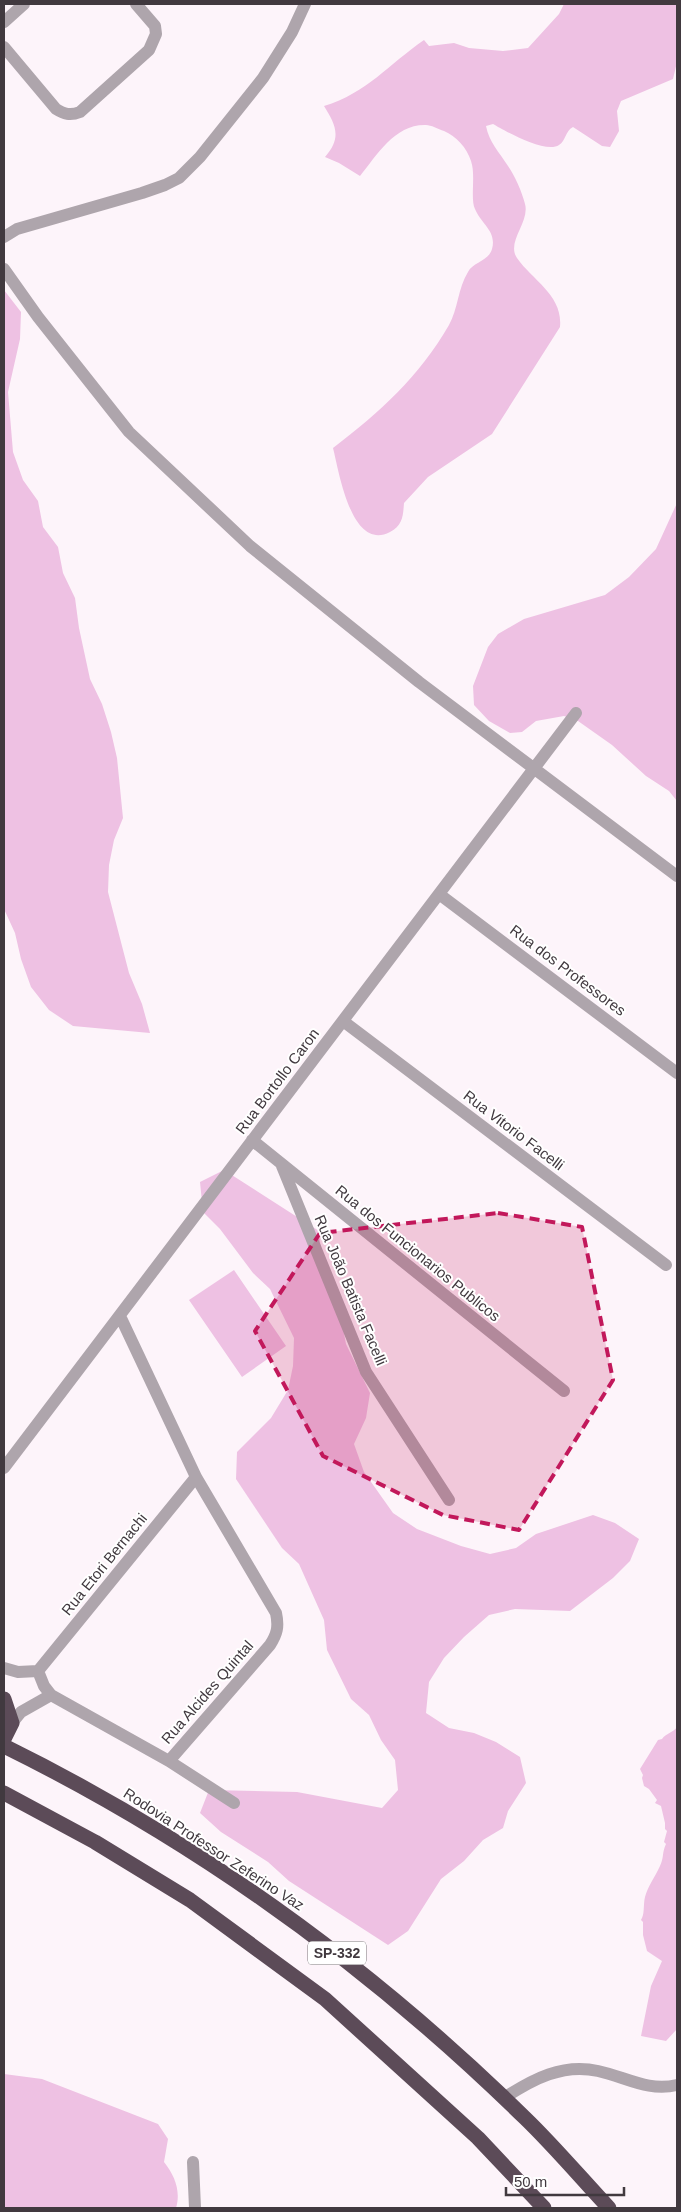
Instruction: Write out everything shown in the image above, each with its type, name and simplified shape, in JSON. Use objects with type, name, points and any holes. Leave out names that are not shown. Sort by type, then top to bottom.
[{"type":"highway","points":[[4,1699],[12,1723],[4,1739]]},
{"type":"highway","name":"Rodovia Professor Zeferino Vaz","points":[[4,1746],[140,1820],[263,1898],[350,1963],[425,2026],[526,2118],[609,2208]]},
{"type":"highway","name":"SP-332","points":[[4,1793],[94,1842],[190,1900],[325,1999],[478,2138],[544,2208]]},
{"type":"street","points":[[4,22],[24,4]]},
{"type":"street","points":[[4,47],[56,109],[64,114],[72,115],[80,112],[150,50],[156,34],[155,26],[136,4]]},
{"type":"street","points":[[4,237],[17,229],[142,193],[179,178],[200,157],[263,78],[292,32],[304,4]]},
{"type":"street","points":[[4,269],[38,317],[129,432],[250,546],[419,682],[677,876]]},
{"type":"street","name":"Rua Bortollo Caron","points":[[4,1468],[576,713]]},
{"type":"street","name":"Rua dos Professores","points":[[439,894],[677,1073]]},
{"type":"street","name":"Rua Vitorio Facelli","points":[[343,1020],[666,1265]]},
{"type":"street","name":"Rua dos Funcionarios Publicos","points":[[252,1140],[564,1391]]},
{"type":"street","name":"Rua João Batista Facelli","points":[[281,1164],[366,1372],[449,1500]]},
{"type":"street","points":[[120,1316],[196,1477]]},
{"type":"street","name":"Rua Alcides Quintal","points":[[169,1761],[270,1645],[276,1636],[278,1624],[276,1613],[196,1477]]},
{"type":"street","name":"Rua Etori Bernachi","points":[[38,1671],[196,1477]]},
{"type":"street","points":[[4,1668],[18,1672],[38,1671],[44,1686],[51,1695],[169,1761],[234,1803]]},
{"type":"street","points":[[12,1723],[21,1712],[51,1695]]},
{"type":"street","points":[[504,2098],[539,2078],[560,2070],[577,2068],[599,2071],[636,2084],[657,2087],[677,2085]]},
{"type":"street","points":[[192,2162],[195,2208]]},
{"type":"highlighted area","points":[[498,1213],[582,1227],[613,1380],[519,1530],[443,1515],[323,1456],[255,1331],[320,1233]]},
{"type":"shaded area","points":[[564,4],[677,4],[677,62],[673,79],[621,101],[617,111],[619,131],[610,147],[602,146],[573,127],[559,145],[553,147],[536,144],[493,124],[486,126],[492,142],[516,179],[525,204],[526,211],[514,245],[514,252],[517,258],[552,297],[560,316],[560,327],[492,434],[428,477],[404,503],[403,516],[398,526],[390,532],[377,535],[365,531],[356,520],[349,506],[343,490],[333,448],[382,407],[425,361],[449,325],[468,272],[473,266],[488,256],[493,243],[488,228],[475,209],[472,167],[469,156],[457,139],[444,131],[428,125],[415,126],[396,135],[388,142],[360,176],[325,157],[334,144],[335,132],[332,119],[324,106],[353,94],[424,40],[429,46],[454,43],[469,48],[503,51],[528,48],[559,14]]},
{"type":"shaded area","points":[[4,290],[21,312],[20,339],[8,392],[13,452],[23,480],[38,501],[43,527],[58,547],[63,573],[75,598],[79,628],[90,679],[102,704],[111,732],[117,758],[123,818],[114,840],[109,865],[108,892],[129,973],[142,1004],[150,1033],[73,1026],[49,1010],[31,987],[21,959],[15,933],[4,909]]},
{"type":"shaded area","points":[[677,503],[677,801],[669,791],[646,776],[612,745],[578,721],[564,716],[536,721],[522,732],[510,733],[489,721],[474,705],[473,686],[488,647],[498,634],[524,619],[605,595],[629,577],[656,549]]},
{"type":"shaded area","points":[[224,1170],[319,1231],[322,1261],[341,1318],[346,1344],[370,1393],[366,1418],[354,1444],[364,1472],[393,1513],[417,1529],[461,1546],[490,1554],[516,1548],[536,1534],[593,1515],[615,1523],[639,1539],[630,1561],[613,1578],[570,1611],[515,1609],[489,1615],[444,1658],[429,1682],[426,1713],[449,1728],[474,1733],[496,1742],[520,1757],[526,1783],[508,1811],[503,1828],[483,1840],[464,1861],[441,1879],[408,1931],[388,1945],[289,1881],[268,1862],[221,1832],[200,1813],[209,1790],[297,1792],[382,1808],[398,1790],[395,1760],[381,1740],[369,1715],[351,1699],[327,1650],[324,1620],[299,1564],[282,1548],[236,1479],[237,1452],[271,1418],[288,1390],[293,1366],[294,1338],[270,1289],[253,1273],[220,1229],[203,1212],[200,1182]]},
{"type":"shaded area","points":[[234,1270],[286,1346],[242,1377],[189,1300]]},
{"type":"shaded area","points":[[677,1727],[677,2029],[666,2041],[641,2036],[651,1986],[662,1961],[647,1951],[643,1935],[643,1922],[641,1920],[646,1893],[662,1860],[667,1831],[661,1806],[655,1803],[657,1800],[649,1789],[644,1786],[643,1775],[640,1769],[658,1740],[674,1731]]},
{"type":"shaded area","points":[[4,2074],[42,2079],[158,2124],[168,2139],[164,2162],[176,2184],[178,2196],[176,2208],[4,2208]]}]
